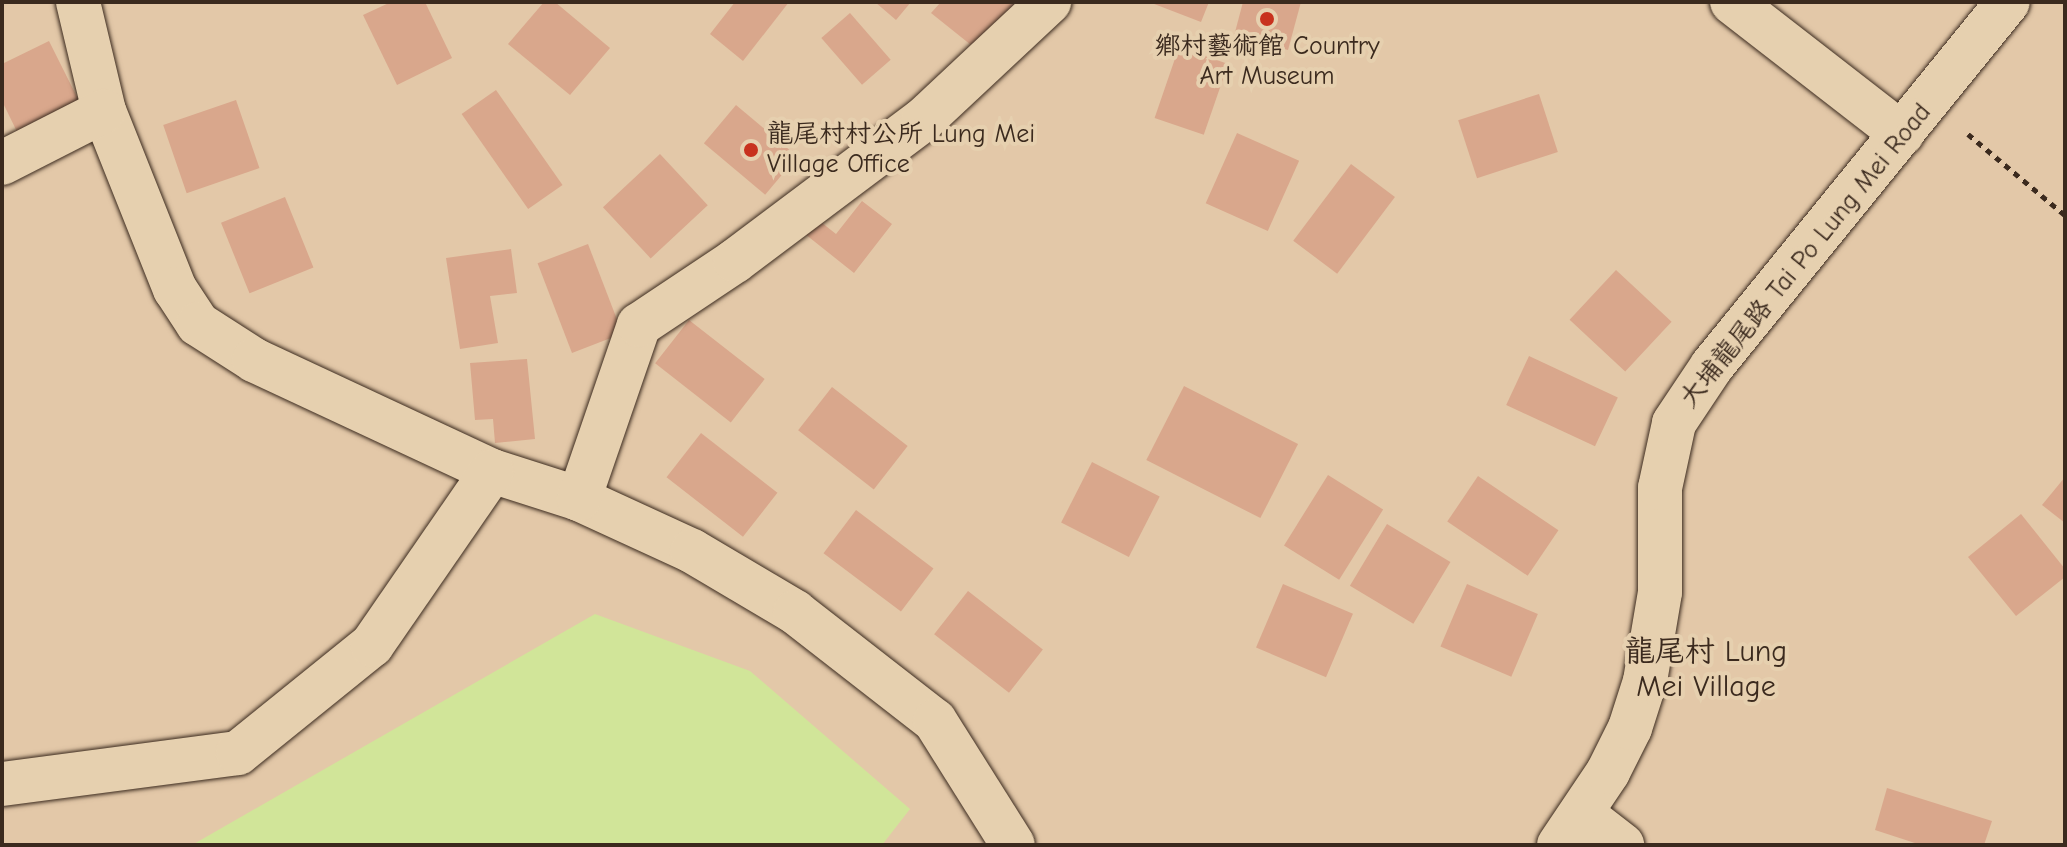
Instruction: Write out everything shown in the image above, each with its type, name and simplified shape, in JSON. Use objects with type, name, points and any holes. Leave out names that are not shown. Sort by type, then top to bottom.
[{"type":"street","points":[[78,2],[104,111],[175,289],[198,324],[254,360],[492,471],[579,499],[692,551],[795,612],[935,721],[1013,845]]},
{"type":"street","points":[[579,499],[639,325],[735,261],[923,120],[1049,2]]},
{"type":"street","points":[[1732,2],[1902,134]]},
{"type":"street","name":"大埔龍尾路 Tai Po Lung Mei Road","points":[[1571,829],[1630,728],[1645,681],[1660,592],[1660,488],[1674,423],[1712,366],[2008,2]]},
{"type":"street","points":[[2,163],[104,111]]},
{"type":"street","points":[[2,784],[238,753],[372,645],[492,471]]},
{"type":"street","points":[[1571,829],[1622,845]]},
{"type":"path","points":[[1961,128],[2065,215]]},
{"type":"green space","points":[[595,614],[750,671],[910,809],[882,845],[192,845]]},
{"type":"building","points":[[391,2],[425,2],[452,58],[397,85],[363,15]]},
{"type":"building","points":[[544,2],[555,2],[610,48],[570,95],[508,44]]},
{"type":"building","points":[[735,2],[789,2],[743,61],[710,34]]},
{"type":"building","points":[[875,2],[911,2],[896,20]]},
{"type":"building","points":[[941,2],[1023,2],[981,53],[931,13]]},
{"type":"building","points":[[1149,2],[1209,2],[1201,22]]},
{"type":"building","name":"鄉村藝術館 Country Art Museum","points":[[1243,2],[1301,2],[1288,50],[1234,36]]},
{"type":"building","points":[[850,13],[891,60],[862,85],[821,38]]},
{"type":"building","points":[[49,41],[85,113],[23,144],[2,101],[2,64]]},
{"type":"building","points":[[1179,47],[1228,64],[1204,135],[1155,118]]},
{"type":"building","points":[[496,90],[563,185],[528,209],[462,114]]},
{"type":"building","points":[[1539,94],[1558,152],[1477,178],[1458,120]]},
{"type":"building","points":[[236,100],[259,168],[187,193],[163,125]]},
{"type":"building","name":"龍尾村村公所 Lung Mei Village Office","points":[[736,105],[797,156],[765,195],[704,143]]},
{"type":"building","points":[[1237,133],[1299,161],[1268,231],[1206,203]]},
{"type":"building","points":[[660,154],[708,205],[651,258],[603,207]]},
{"type":"building","points":[[1351,164],[1395,197],[1337,274],[1293,241]]},
{"type":"building","points":[[285,197],[313,267],[249,293],[221,223]]},
{"type":"building","points":[[862,201],[892,224],[854,273],[805,234],[817,219],[836,234]]},
{"type":"building","points":[[588,244],[622,334],[572,353],[538,263]]},
{"type":"building","points":[[511,249],[517,293],[490,296],[498,343],[460,349],[446,258]]},
{"type":"building","points":[[1616,270],[1672,322],[1625,372],[1570,320]]},
{"type":"building","points":[[689,320],[765,379],[731,422],[655,363]]},
{"type":"building","points":[[1529,356],[1618,397],[1595,446],[1506,405]]},
{"type":"building","points":[[527,359],[535,439],[495,443],[493,419],[475,420],[470,363]]},
{"type":"building","points":[[1184,386],[1298,444],[1260,518],[1146,460]]},
{"type":"building","points":[[832,387],[908,446],[874,489],[798,430]]},
{"type":"building","points":[[701,433],[777,493],[743,537],[667,477]]},
{"type":"building","points":[[1092,462],[1160,497],[1129,557],[1061,523]]},
{"type":"building","points":[[1328,475],[1383,509],[1339,580],[1284,545]]},
{"type":"building","points":[[1478,476],[1558,530],[1528,576],[1447,522]]},
{"type":"building","points":[[2065,477],[2065,523],[2042,505]]},
{"type":"building","points":[[856,510],[933,568],[901,612],[824,553]]},
{"type":"building","points":[[2021,514],[2065,569],[2065,577],[2016,616],[1968,557]]},
{"type":"building","points":[[1387,524],[1450,562],[1413,624],[1350,586]]},
{"type":"building","points":[[1283,584],[1353,614],[1326,677],[1256,648]]},
{"type":"building","points":[[1467,584],[1538,614],[1511,677],[1440,647]]},
{"type":"building","points":[[968,591],[1043,649],[1009,693],[934,634]]},
{"type":"building","points":[[1887,788],[1992,821],[1984,845],[1921,845],[1875,830]]},
{"type":"place","name":"鄉村藝術館 Country Art Museum","points":[[1267,19]]},
{"type":"place","name":"龍尾村村公所 Lung Mei Village Office","points":[[751,150]]},
{"type":"district","name":"龍尾村 Lung Mei Village","points":[[1706,669]]}]
